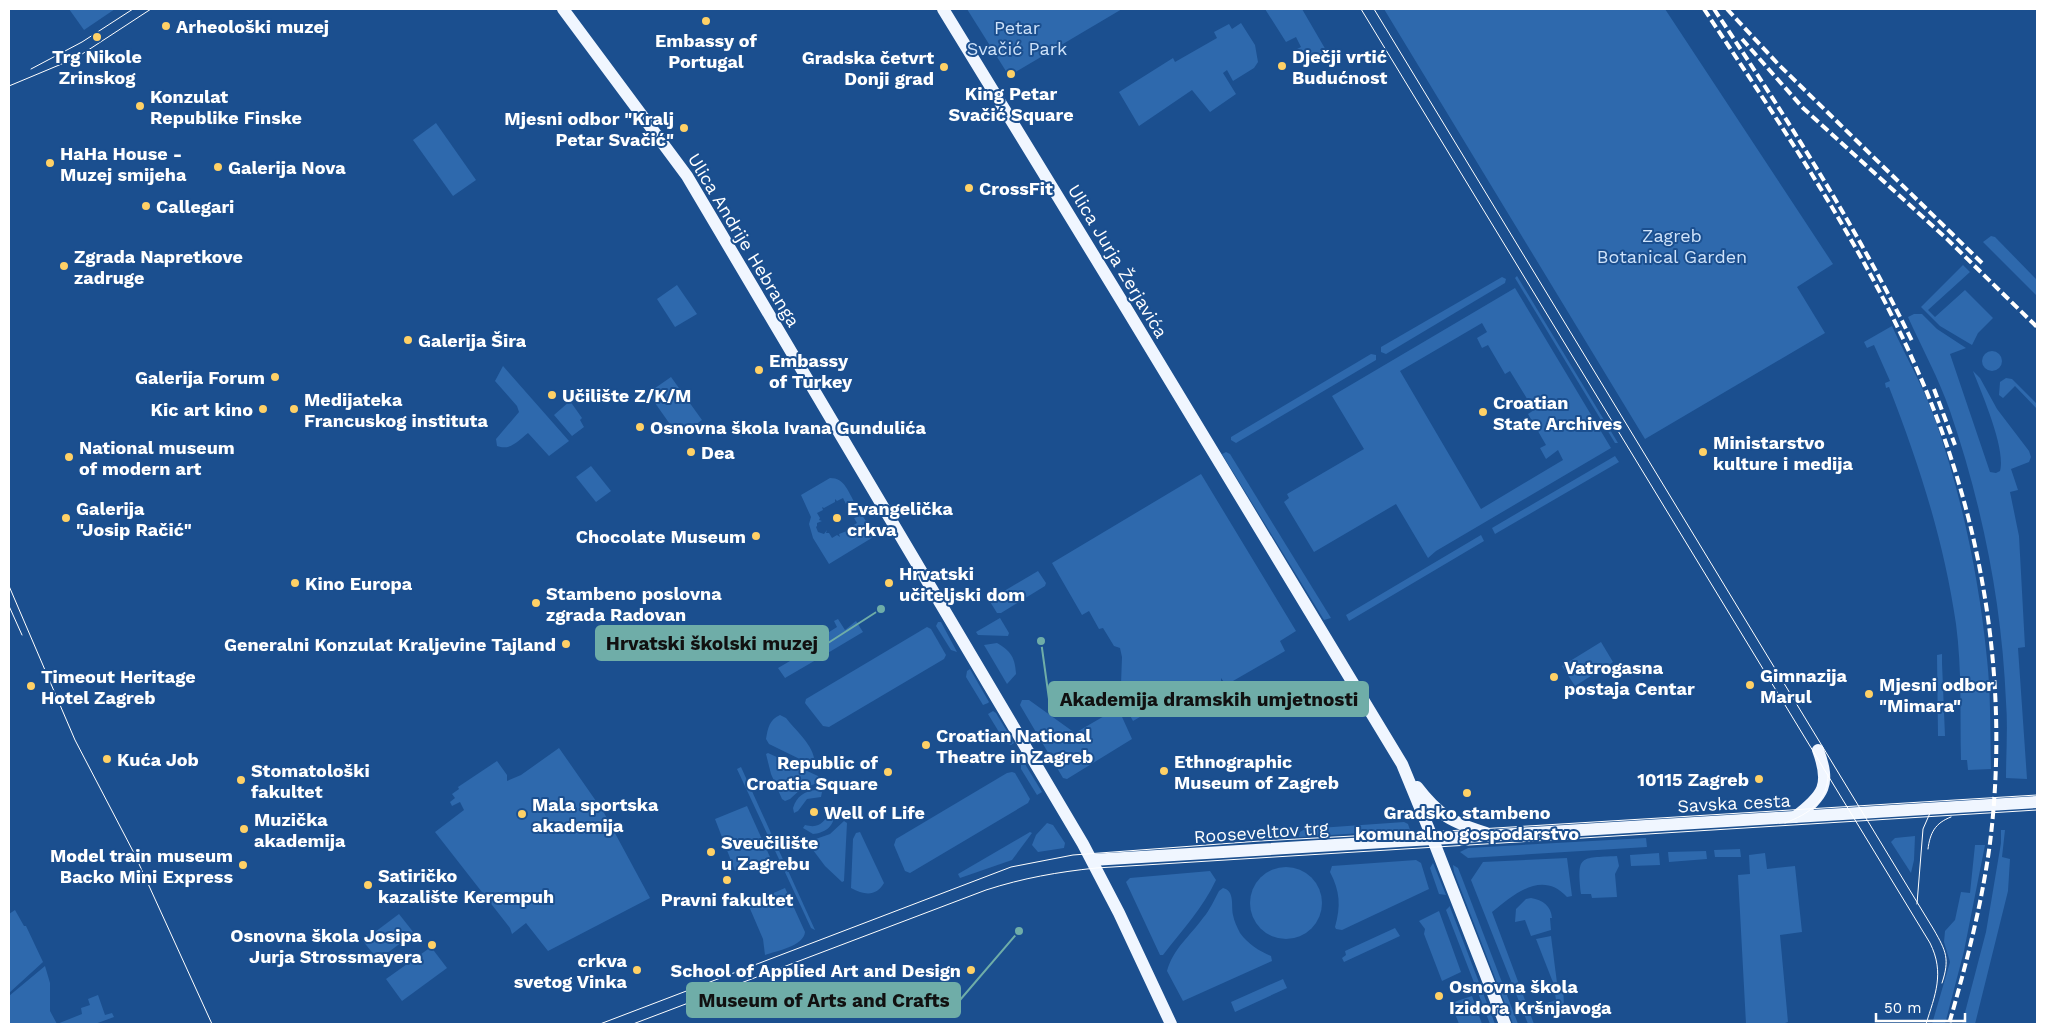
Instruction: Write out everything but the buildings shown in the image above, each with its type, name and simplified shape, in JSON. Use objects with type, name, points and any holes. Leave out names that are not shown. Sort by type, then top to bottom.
[{"type":"main road","name":"Ulica Andrije Hebranga","points":[[563,9],[687,176],[1092,860],[1171,1024]]},
{"type":"main road","name":"Ulica Jurja Žerjavića","points":[[943,9],[1399,758],[1407,776]]},
{"type":"main road","points":[[1795,817],[1818,798],[1824,786],[1824,770],[1818,750]]},
{"type":"main road","points":[[1407,776],[1440,813],[1458,824],[1493,835]]},
{"type":"main road","points":[[1407,776],[1505,1024]]},
{"type":"main road","name":"Savska cesta","points":[[1433,839],[2037,802]]},
{"type":"main road","name":"Rooseveltov trg","points":[[1092,860],[1433,839]]},
{"type":"green space","points":[[69,9],[115,9],[84,30]]},
{"type":"green space","name":"Petar Svačić Park","points":[[967,9],[1122,9],[1009,76]]},
{"type":"green space","points":[[1265,9],[1302,9],[1327,52],[1304,65],[1295,50],[1301,47],[1296,37],[1286,42]]},
{"type":"green space","name":"Zagreb Botanical Garden","points":[[1384,9],[1665,9],[1833,264],[1797,287],[1825,333],[1645,439]]},
{"type":"green space","points":[[1241,23],[1255,45],[1258,62],[1254,68],[1233,81],[1227,70],[1223,73],[1236,94],[1210,112],[1192,90],[1139,126],[1119,92],[1173,58],[1175,62],[1217,38],[1214,32],[1229,24],[1232,29]]},
{"type":"green space","points":[[436,123],[476,180],[453,196],[413,140]]},
{"type":"green space","points":[[1991,236],[1995,237],[2037,280],[2037,296],[1983,242]]},
{"type":"green space","points":[[1963,265],[1970,272],[1928,310],[1935,317],[1965,290],[1993,318],[1978,333],[1972,345],[1940,326],[1921,307]]},
{"type":"green space","points":[[1517,276],[1618,443],[1615,443],[1515,278]]},
{"type":"green space","points":[[1502,277],[1506,279],[1505,283],[1386,354],[1381,352],[1381,347]]},
{"type":"green space","points":[[677,285],[697,314],[675,327],[657,299]]},
{"type":"green space","points":[[1515,288],[1611,448],[1436,551],[1428,558],[1396,504],[1314,552],[1284,502],[1289,498],[1287,494],[1364,449],[1332,396]],"holes":[[[1482,323],[1487,332],[1477,338],[1482,348],[1488,345],[1505,374],[1510,371],[1534,410],[1528,414],[1546,445],[1540,448],[1546,459],[1558,450],[1563,460],[1481,509],[1400,371]]]},
{"type":"green space","points":[[1914,314],[1922,314],[1937,329],[1966,348],[1950,354],[1990,472],[1996,473],[2000,471],[2000,449],[1992,421],[1973,371],[1980,378],[1997,409],[2029,451],[2031,457],[2029,462],[2011,469],[2018,490],[2010,492],[2019,536],[2025,647],[2018,648],[2027,779],[2006,778],[2007,721],[2004,665],[1995,591],[1981,518],[1972,482],[1946,399],[1908,317]]},
{"type":"green space","points":[[1892,326],[1931,407],[1945,448],[1968,538],[1984,628],[1990,700],[1991,769],[1968,770],[1967,760],[1961,760],[1958,641],[1945,563],[1920,474],[1889,387],[1886,388],[1885,383],[1890,381],[1874,345],[1867,348],[1864,342]]},
{"type":"green space","points":[[1992,351],[1999,354],[2002,361],[1999,368],[1992,371],[1985,368],[1982,361],[1985,354]]},
{"type":"green space","points":[[1371,354],[1376,355],[1376,360],[1236,443],[1231,440],[1231,437]]},
{"type":"green space","points":[[503,366],[569,441],[549,456],[528,433],[510,446],[497,446],[496,439],[519,412],[517,406],[495,381]]},
{"type":"green space","points":[[671,377],[702,420],[679,437],[648,393]]},
{"type":"green space","points":[[2006,378],[2012,379],[2037,404],[2037,409],[2015,386],[2003,398],[1999,395],[2000,382]]},
{"type":"green space","points":[[570,401],[582,418],[580,420],[584,427],[572,436],[554,415]]},
{"type":"green space","points":[[1226,452],[1230,454],[1331,618],[1324,620],[1222,454]]},
{"type":"green space","points":[[1615,456],[1619,462],[1495,534],[1492,528]]},
{"type":"green space","points":[[591,466],[611,491],[596,502],[576,477]]},
{"type":"green space","points":[[1201,474],[1296,631],[1280,641],[1285,651],[1226,685],[1221,678],[1221,682],[1195,697],[1198,701],[1189,706],[1185,698],[1179,700],[1176,696],[1133,721],[1124,704],[1131,700],[1121,684],[1122,657],[1120,648],[1114,646],[1103,628],[1099,629],[1089,611],[1082,615],[1052,563]]},
{"type":"green space","points":[[830,478],[843,483],[855,503],[853,502],[849,506],[848,501],[846,504],[843,498],[837,501],[835,499],[835,502],[824,508],[822,507],[823,510],[817,513],[820,518],[819,520],[822,521],[817,523],[818,532],[824,534],[827,530],[826,533],[829,533],[832,538],[837,535],[840,537],[839,534],[852,529],[852,526],[857,523],[854,518],[857,517],[854,513],[859,512],[859,510],[875,536],[829,564],[813,538],[809,524],[811,517],[801,495]]},
{"type":"green space","points":[[1481,535],[1484,541],[1349,621],[1346,615]]},
{"type":"green space","points":[[1038,571],[1046,583],[1045,586],[1001,613],[997,613],[989,600]]},
{"type":"green space","points":[[1000,618],[1009,633],[1008,636],[978,635],[976,632]]},
{"type":"green space","points":[[838,619],[845,630],[856,621],[863,632],[826,654],[818,639],[837,627],[834,621]]},
{"type":"green space","points":[[938,622],[941,622],[957,652],[951,650],[936,626]]},
{"type":"green space","points":[[927,627],[931,629],[946,655],[944,659],[829,727],[823,726],[805,703],[806,699]]},
{"type":"green space","points":[[812,642],[821,657],[785,678],[778,668],[790,661],[784,653],[789,650],[791,654]]},
{"type":"green space","points":[[1601,642],[1613,662],[1575,686],[1562,666]]},
{"type":"green space","points":[[997,643],[1009,652],[1015,664],[1016,674],[1007,684],[984,645]]},
{"type":"green space","points":[[1942,654],[1945,736],[1938,736],[1937,655]]},
{"type":"green space","points":[[970,669],[988,703],[983,705],[966,677],[967,671]]},
{"type":"green space","points":[[1022,700],[1029,700],[1075,733],[1118,708],[1132,739],[1067,779],[1063,778],[1020,705]]},
{"type":"green space","points":[[993,711],[1014,743],[1011,745],[1005,742],[988,714]]},
{"type":"green space","points":[[780,715],[786,718],[810,747],[813,753],[814,766],[769,744],[766,739],[768,728],[773,719]]},
{"type":"green space","points":[[559,748],[603,811],[650,898],[548,951],[526,923],[512,934],[510,928],[435,832],[464,810],[460,802],[452,806],[450,802],[455,798],[452,794],[459,789],[458,787],[497,761],[507,775],[507,781],[521,775]]},
{"type":"green space","points":[[768,753],[818,776],[820,782],[801,789],[785,801],[782,799],[771,774],[766,754]]},
{"type":"green space","points":[[1025,764],[1042,792],[1037,795],[1021,769],[1021,765]]},
{"type":"green space","points":[[741,767],[815,930],[811,928],[737,769]]},
{"type":"green space","points":[[1007,773],[1015,773],[1030,799],[1028,803],[910,873],[905,871],[894,845],[896,839]]},
{"type":"green space","points":[[817,790],[822,792],[821,797],[807,799],[798,811],[794,813],[793,808],[799,797],[805,793]]},
{"type":"green space","points":[[1785,799],[1787,807],[1767,809],[1769,801]]},
{"type":"green space","points":[[747,806],[770,857],[735,871],[715,819]]},
{"type":"green space","points":[[831,812],[834,815],[834,819],[824,831],[813,834],[803,828],[805,825],[814,826],[821,824]]},
{"type":"green space","points":[[844,821],[847,823],[844,881],[842,882],[825,866],[810,846],[813,840],[830,834]]},
{"type":"green space","points":[[1404,822],[1408,824],[1410,830],[1299,837],[1300,832],[1305,829]]},
{"type":"green space","points":[[1047,823],[1053,825],[1065,843],[1064,848],[1038,852],[1032,845],[1036,835]]},
{"type":"green space","points":[[2001,830],[2005,830],[2002,857],[2010,859],[2008,891],[1975,1024],[1962,1024],[1986,932],[2001,843]]},
{"type":"green space","points":[[860,832],[884,883],[881,888],[873,893],[865,893],[851,888],[853,839],[856,833]]},
{"type":"green space","points":[[1030,832],[1032,833],[1012,860],[960,878],[958,874]]},
{"type":"green space","points":[[1915,836],[1914,860],[1911,873],[1891,842],[1895,838]]},
{"type":"green space","points":[[1646,838],[1647,847],[1468,858],[1460,852],[1468,848]]},
{"type":"green space","points":[[1975,845],[1985,845],[1964,951],[1945,1024],[1932,1024],[1950,962],[1944,942],[1945,931],[1955,920],[1961,892],[1970,893]]},
{"type":"green space","points":[[1740,849],[1741,857],[1715,857],[1714,850]]},
{"type":"green space","points":[[1706,851],[1707,859],[1669,862],[1668,852]]},
{"type":"green space","points":[[1659,853],[1660,865],[1631,866],[1630,855]]},
{"type":"green space","points":[[1765,853],[1767,869],[1795,866],[1802,932],[1780,935],[1788,1022],[1782,1024],[1746,1024],[1738,875],[1750,874],[1749,855]]},
{"type":"green space","points":[[1617,856],[1619,866],[1615,874],[1617,897],[1592,898],[1591,894],[1581,894],[1580,872],[1583,861],[1595,857]]},
{"type":"green space","points":[[1567,858],[1572,896],[1567,897],[1548,885],[1538,885],[1518,892],[1492,912],[1534,1024],[1528,1024],[1471,880],[1483,862]]},
{"type":"green space","points":[[1416,860],[1421,863],[1429,889],[1342,930],[1336,929],[1338,892],[1330,872],[1332,866]]},
{"type":"green space","points":[[1433,863],[1446,895],[1439,894],[1430,868]]},
{"type":"green space","points":[[1453,865],[1458,868],[1518,1024],[1513,1024],[1454,872]]},
{"type":"green space","points":[[1286,867],[1300,870],[1312,877],[1319,889],[1322,903],[1319,917],[1312,929],[1300,936],[1286,939],[1272,936],[1260,929],[1253,917],[1250,903],[1253,889],[1260,877],[1272,870]]},
{"type":"green space","points":[[1210,871],[1216,880],[1211,890],[1185,928],[1163,955],[1160,955],[1126,882],[1130,878]]},
{"type":"green space","points":[[785,888],[805,932],[800,941],[795,944],[765,955],[763,939],[748,904]]},
{"type":"green space","points":[[1223,888],[1231,895],[1233,917],[1240,933],[1254,947],[1271,956],[1272,961],[1183,1001],[1167,971],[1173,956]]},
{"type":"green space","points":[[1531,898],[1546,904],[1552,918],[1550,918],[1551,930],[1531,936],[1525,920],[1515,922],[1516,909],[1526,899]]},
{"type":"green space","points":[[1450,906],[1495,1024],[1490,1024],[1446,910]]},
{"type":"green space","points":[[15,910],[24,926],[26,926],[43,962],[9,993],[9,914]]},
{"type":"green space","points":[[1439,911],[1461,972],[1442,981],[1424,934],[1425,929],[1419,921]]},
{"type":"green space","points":[[399,914],[414,933],[378,960],[363,941]]},
{"type":"green space","points":[[1395,928],[1400,936],[1344,962],[1342,958],[1346,955],[1345,951]]},
{"type":"green space","points":[[1551,936],[1557,983],[1554,985],[1536,939]]},
{"type":"green space","points":[[431,947],[447,968],[402,1001],[386,979]]},
{"type":"green space","points":[[45,966],[50,983],[50,1011],[57,1024],[9,1024],[9,996]]},
{"type":"green space","points":[[1283,979],[1287,988],[1235,1012],[1231,1002]]},
{"type":"green space","points":[[1563,985],[1564,1006],[1559,1006],[1559,1010],[1550,1007],[1547,1003],[1556,1000],[1554,987]]},
{"type":"green space","points":[[98,995],[105,1015],[112,1013],[114,1017],[95,1024],[57,1024],[82,1014],[81,1008],[90,1005],[88,999]]},
{"type":"green space","points":[[1472,996],[1482,1024],[1459,1024],[1451,1003]]},
{"type":"tram line","points":[[31,69],[82,42],[133,9]]},
{"type":"tram line","points":[[9,86],[76,58],[151,9]]},
{"type":"tram line","points":[[1361,9],[1930,943],[1935,954],[1938,974],[1935,994],[1926,1024]]},
{"type":"tram line","points":[[1374,9],[1934,930],[1944,950],[1946,961],[1942,983]]},
{"type":"tram line","points":[[9,586],[75,740],[134,853],[212,1024]]},
{"type":"tram line","points":[[9,606],[22,635]]},
{"type":"tram line","points":[[1785,823],[1809,811],[1816,805],[1825,792],[1828,774]]},
{"type":"tram line","points":[[600,1024],[1011,867],[1073,855],[1260,841],[2037,795]]},
{"type":"tram line","points":[[633,1024],[986,890],[1068,871],[2037,810]]},
{"type":"tram line","points":[[1917,904],[1923,829],[1930,813]]},
{"type":"tram line","points":[[1928,849],[1934,829],[1941,822],[1951,817]]},
{"type":"railway","points":[[1704,9],[1818,184],[1894,320],[1939,423],[1958,481],[1974,540],[1993,660],[1996,721],[1995,782],[1990,843],[1983,889],[1949,1024]]},
{"type":"railway","points":[[1714,9],[1819,172],[1867,255],[1912,341]]},
{"type":"railway","points":[[1727,9],[1778,64],[1982,263]]},
{"type":"railway","points":[[1742,39],[1803,108],[1947,239],[2037,327]]},
{"type":"railway","points":[[1934,389],[1955,445]]},
{"type":"place","name":"Embassy of Portugal","points":[[706,21]]},
{"type":"place","name":"Arheološki muzej","points":[[166,26]]},
{"type":"place","name":"Trg Nikole Zrinskog","points":[[97,37]]},
{"type":"place","name":"Dječji vrtić Budućnost","points":[[1282,66]]},
{"type":"place","name":"Gradska četvrt Donji grad","points":[[944,67]]},
{"type":"place","name":"King Petar Svačić Square","points":[[1011,74]]},
{"type":"place","name":"Konzulat Republike Finske","points":[[140,106]]},
{"type":"place","name":"Mjesni odbor \"Kralj Petar Svačić\"","points":[[684,128]]},
{"type":"place","name":"HaHa House - Muzej smijeha","points":[[50,163]]},
{"type":"place","name":"Galerija Nova","points":[[218,167]]},
{"type":"place","name":"CrossFit","points":[[969,188]]},
{"type":"place","name":"Callegari","points":[[146,206]]},
{"type":"place","name":"Zgrada Napretkove zadruge","points":[[64,266]]},
{"type":"place","name":"Galerija Šira","points":[[408,340]]},
{"type":"place","name":"Embassy of Turkey","points":[[759,370]]},
{"type":"place","name":"Galerija Forum","points":[[275,377]]},
{"type":"place","name":"Učilište Z/K/M","points":[[552,395]]},
{"type":"place","name":"Kic art kino","points":[[263,409]]},
{"type":"place","name":"Medijateka Francuskog instituta","points":[[294,409]]},
{"type":"place","name":"Croatian State Archives","points":[[1483,412]]},
{"type":"place","name":"Osnovna škola Ivana Gundulića","points":[[640,427]]},
{"type":"place","name":"Dea","points":[[691,452]]},
{"type":"place","name":"Ministarstvo kulture i medija","points":[[1703,452]]},
{"type":"place","name":"National museum of modern art","points":[[69,457]]},
{"type":"place","name":"Galerija \"Josip Račić\"","points":[[66,518]]},
{"type":"place","name":"Evangelička crkva","points":[[837,518]]},
{"type":"place","name":"Chocolate Museum","points":[[756,536]]},
{"type":"place","name":"Kino Europa","points":[[295,583]]},
{"type":"place","name":"Hrvatski učiteljski dom","points":[[889,583]]},
{"type":"place","name":"Stambeno poslovna zgrada Radovan","points":[[536,603]]},
{"type":"place","name":"Hrvatski školski muzej","points":[[881,609]]},
{"type":"place","name":"Akademija dramskih umjetnosti","points":[[1041,641]]},
{"type":"place","name":"Generalni Konzulat Kraljevine Tajland","points":[[566,644]]},
{"type":"place","name":"Vatrogasna postaja Centar","points":[[1554,677]]},
{"type":"place","name":"Gimnazija Marul","points":[[1750,685]]},
{"type":"place","name":"Timeout Heritage Hotel Zagreb","points":[[31,686]]},
{"type":"place","name":"Mjesni odbor \"Mimara\"","points":[[1869,694]]},
{"type":"place","name":"Croatian National Theatre in Zagreb","points":[[926,745]]},
{"type":"place","name":"Kuća Job","points":[[107,759]]},
{"type":"place","name":"Ethnographic Museum of Zagreb","points":[[1164,771]]},
{"type":"place","name":"Republic of Croatia Square","points":[[888,772]]},
{"type":"place","name":"10115 Zagreb","points":[[1759,779]]},
{"type":"place","name":"Stomatološki fakultet","points":[[241,780]]},
{"type":"place","name":"Gradsko stambeno komunalno gospodarstvo","points":[[1467,793]]},
{"type":"place","name":"Well of Life","points":[[814,812]]},
{"type":"place","name":"Mala sportska akademija","points":[[522,814]]},
{"type":"place","name":"Muzička akademija","points":[[244,829]]},
{"type":"place","name":"Sveučilište u Zagrebu","points":[[711,852]]},
{"type":"place","name":"Model train museum Backo Mini Express","points":[[243,865]]},
{"type":"place","name":"Pravni fakultet","points":[[727,880]]},
{"type":"place","name":"Satiričko kazalište Kerempuh","points":[[368,885]]},
{"type":"place","name":"Museum of Arts and Crafts","points":[[1019,931]]},
{"type":"place","name":"Osnovna škola Josipa Jurja Strossmayera","points":[[432,945]]},
{"type":"place","name":"crkva svetog Vinka","points":[[637,970]]},
{"type":"place","name":"School of Applied Art and Design","points":[[971,970]]},
{"type":"place","name":"Osnovna škola Izidora Kršnjavoga","points":[[1439,996]]}]
